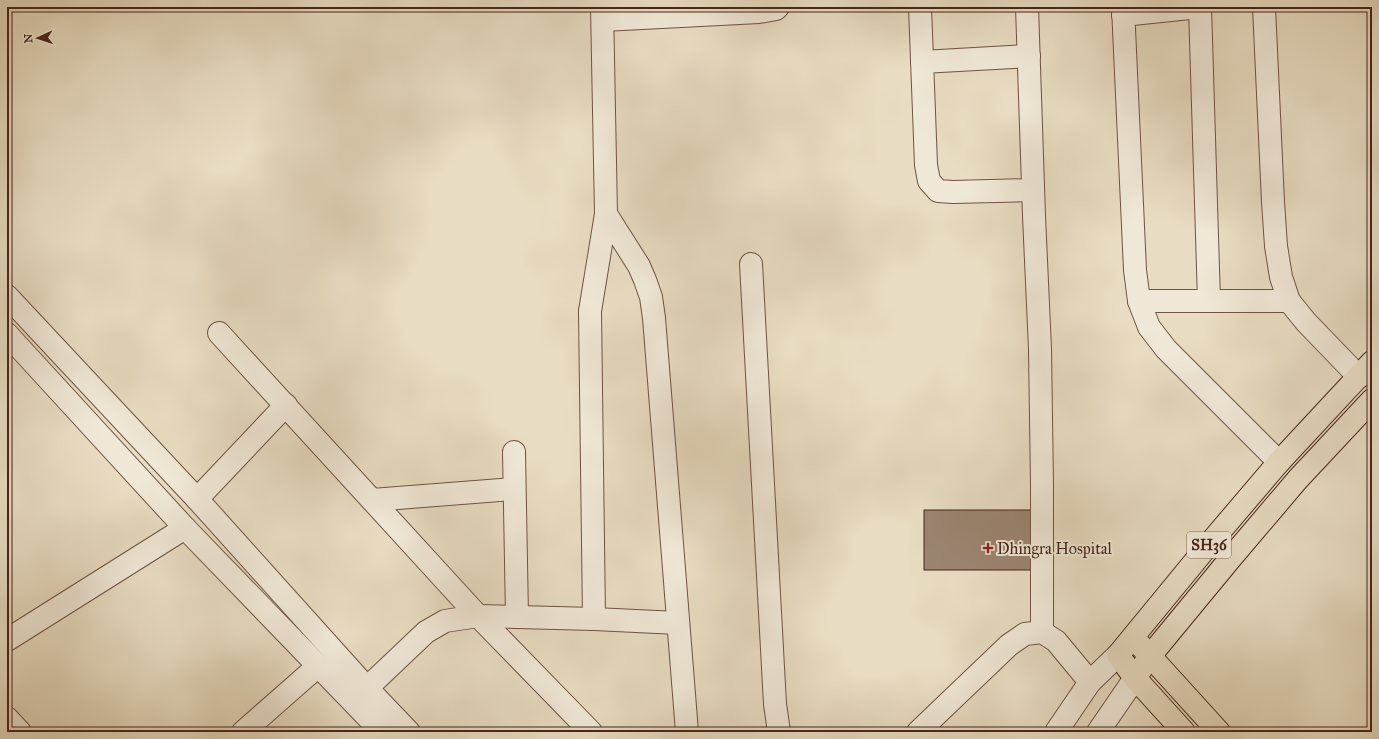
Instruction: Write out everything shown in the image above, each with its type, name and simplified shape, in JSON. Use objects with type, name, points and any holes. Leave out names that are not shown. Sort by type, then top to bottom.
[{"type":"main road","name":"SH36","points":[[1118,655],[1279,462],[1366,369]]},
{"type":"main road","name":"SH36","points":[[1135,678],[1150,656],[1298,479],[1372,400]]},
{"type":"main road","points":[[1132,637],[1219,732]]},
{"type":"main road","points":[[1118,655],[1135,678],[1184,732]]},
{"type":"street","points":[[594,619],[590,310],[606,214],[603,14],[759,12],[776,9],[778,7]]},
{"type":"street","points":[[920,7],[926,165],[929,181],[938,191],[1033,190]]},
{"type":"street","points":[[1028,7],[1033,190],[1040,350],[1042,632]]},
{"type":"street","points":[[1209,301],[1200,7],[1123,11],[1135,270],[1139,301],[1149,327],[1166,349],[1279,462]]},
{"type":"street","points":[[1264,7],[1276,246],[1281,277],[1289,301],[1306,322],[1366,369]]},
{"type":"street","points":[[922,62],[1029,56]]},
{"type":"street","points":[[606,214],[639,266],[651,297],[655,326],[686,732]]},
{"type":"street","points":[[751,264],[774,704],[779,732]]},
{"type":"street","points":[[7,296],[197,499],[367,688],[409,732]]},
{"type":"street","points":[[1139,301],[1289,301]]},
{"type":"street","points":[[220,333],[478,616],[591,732]]},
{"type":"street","points":[[7,334],[185,528],[382,732]]},
{"type":"street","points":[[197,499],[286,406]]},
{"type":"street","points":[[514,452],[517,617]]},
{"type":"street","points":[[372,500],[514,489]]},
{"type":"street","points":[[7,640],[185,528]]},
{"type":"street","points":[[367,688],[426,632],[445,621],[478,616],[678,623]]},
{"type":"street","points":[[918,732],[1010,645],[1025,634],[1042,632],[1056,641],[1090,682]]},
{"type":"street","points":[[1056,732],[1090,682],[1118,655]]},
{"type":"street","points":[[243,732],[318,666]]},
{"type":"street","points":[[1098,732],[1135,678]]},
{"type":"street","points":[[7,718],[20,732]]},
{"type":"building","points":[[924,510],[1031,510],[1031,570],[924,570]]},
{"type":"place","name":"Dhingra Hospital","points":[[988,548]]}]
